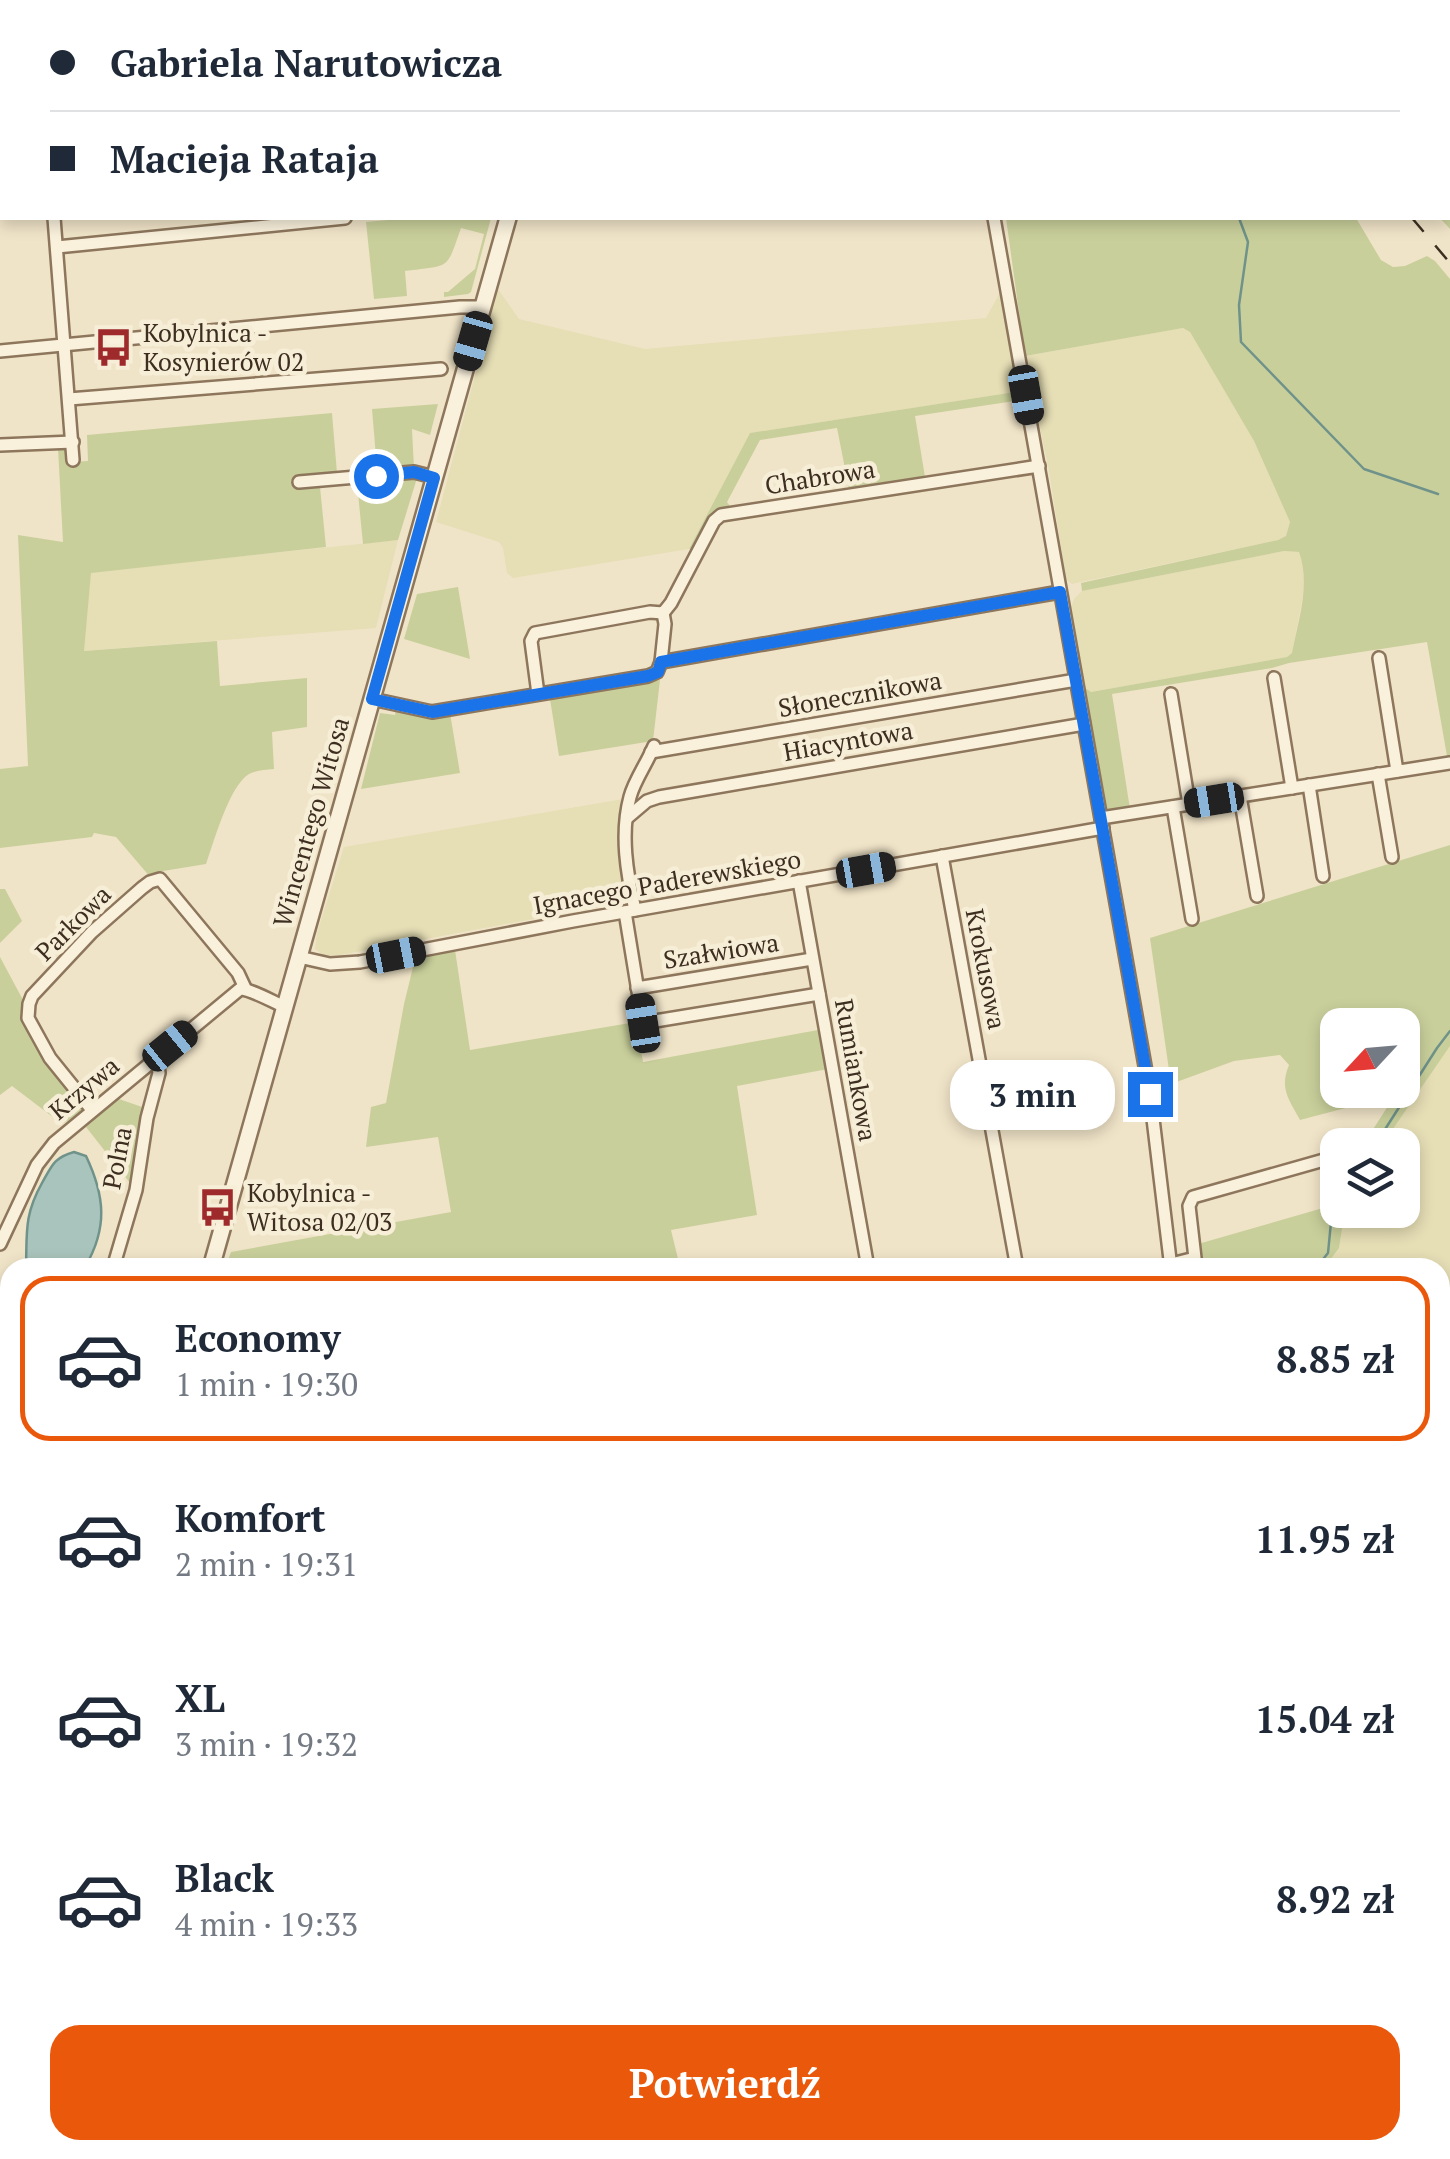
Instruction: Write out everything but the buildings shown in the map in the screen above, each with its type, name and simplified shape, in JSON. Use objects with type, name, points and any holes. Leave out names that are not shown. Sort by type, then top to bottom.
[{"type":"street","points":[[54,220],[74,460]]},
{"type":"street","points":[[58,248],[325,220]]},
{"type":"street","name":"Wincentego Witosa","points":[[214,1258],[507,220]]},
{"type":"street","points":[[994,220],[1150,1094],[1170,1258]]},
{"type":"street","points":[[0,351],[482,307]]},
{"type":"street","points":[[69,399],[441,369]]},
{"type":"street","points":[[0,445],[73,442]]},
{"type":"street","name":"Chabrowa","points":[[661,662],[664,613],[714,521],[722,515],[1039,466]]},
{"type":"street","points":[[298,482],[414,472],[434,478]]},
{"type":"street","points":[[372,699],[432,712],[648,676],[658,672],[661,662],[1060,592]]},
{"type":"street","points":[[538,694],[532,641],[535,633],[650,612],[664,613]]},
{"type":"street","points":[[1379,658],[1397,771]]},
{"type":"street","points":[[1274,678],[1292,788]]},
{"type":"street","name":"Słonecznikowa","points":[[626,818],[631,792],[653,749],[1076,680]]},
{"type":"street","points":[[1171,694],[1189,804]]},
{"type":"street","name":"Hiacyntowa","points":[[626,818],[660,796],[1084,724]]},
{"type":"street","points":[[1448,763],[1450,780]]},
{"type":"street","name":"Ignacego Paderewskiego","points":[[299,958],[330,964],[360,962],[942,856],[1173,806],[1448,763]]},
{"type":"street","points":[[1378,774],[1392,857]]},
{"type":"street","points":[[1309,785],[1323,876]]},
{"type":"street","points":[[1240,796],[1257,896]]},
{"type":"street","points":[[1173,806],[1192,919]]},
{"type":"street","points":[[626,818],[630,911],[646,1040]]},
{"type":"street","name":"Krokusowa","points":[[942,856],[1015,1258]]},
{"type":"street","name":"Parkowa","points":[[92,1110],[50,1058],[28,1018],[28,1004],[92,932],[142,888],[160,879],[238,973],[244,988]]},
{"type":"street","name":"Rumiankowa","points":[[799,881],[866,1258]]},
{"type":"street","name":"Szałwiowa","points":[[638,988],[812,959]]},
{"type":"street","points":[[244,988],[285,1006]]},
{"type":"street","name":"Krzywa","points":[[0,1244],[41,1158],[61,1136],[244,988]]},
{"type":"street","points":[[643,1023],[819,994]]},
{"type":"street","name":"Polna","points":[[116,1258],[136,1190],[147,1118],[159,1073],[157,1056]]},
{"type":"street","points":[[1194,1258],[1188,1206],[1193,1197],[1320,1161]]},
{"type":"shaded area","points":[[498,289],[519,319],[645,349],[986,318],[1002,289],[1022,391],[750,433],[689,549],[513,578],[507,573],[499,542],[436,522]]},
{"type":"shaded area","points":[[1183,328],[1190,332],[1254,441],[1290,522],[1286,536],[1072,584],[1066,579],[1025,356]]},
{"type":"shaded area","points":[[398,540],[376,628],[83,651],[91,572]]},
{"type":"shaded area","points":[[1284,551],[1299,552],[1305,585],[1292,653],[1287,657],[1091,692],[1081,685],[1070,610],[1082,591]]},
{"type":"shaded area","points":[[623,799],[620,867],[624,902],[340,955],[323,955],[315,949],[344,847]]},
{"type":"shaded area","points":[[1450,1046],[1450,1258],[1332,1258],[1339,1248],[1342,1228],[1420,1228],[1420,1128],[1394,1128],[1407,1108],[1420,1108],[1420,1090]]},
{"type":"green space","points":[[490,220],[471,292],[444,297],[444,292],[475,269],[484,234],[461,228],[445,263],[405,271],[407,296],[374,299],[366,222]]},
{"type":"green space","points":[[1006,220],[1357,220],[1381,260],[1393,267],[1427,256],[1435,261],[1450,279],[1450,755],[1447,756],[1427,642],[1289,663],[1112,694],[1130,809],[1105,809],[1081,685],[1091,692],[1287,657],[1292,653],[1302,602],[1302,564],[1299,552],[1284,551],[1082,591],[1081,583],[1278,540],[1286,536],[1290,522],[1254,441],[1190,332],[1183,328],[1025,356]]},
{"type":"green space","points":[[1022,391],[1021,400],[915,416],[925,477],[849,489],[837,428],[760,440],[727,502],[732,509],[714,514],[695,548],[689,549],[750,433]]},
{"type":"green space","points":[[438,404],[430,435],[412,429],[414,468],[377,469],[372,409]]},
{"type":"green space","points":[[332,413],[337,473],[296,478],[298,489],[320,487],[326,547],[91,573],[84,651],[217,641],[220,686],[307,678],[307,727],[272,732],[274,769],[249,774],[242,780],[223,815],[206,864],[157,872],[151,878],[116,837],[94,833],[92,837],[0,848],[0,769],[28,766],[18,535],[63,542],[58,448],[66,449],[70,462],[88,461],[87,435]]},
{"type":"green space","points":[[417,478],[398,540],[363,544],[357,483]]},
{"type":"green space","points":[[458,587],[470,659],[404,639],[417,594]]},
{"type":"green space","points":[[660,680],[653,741],[559,756],[550,699]]},
{"type":"green space","points":[[396,709],[450,713],[460,773],[361,789],[380,713],[395,715]]},
{"type":"green space","points":[[1450,845],[1450,1046],[1420,1090],[1420,1008],[1320,1008],[1320,1108],[1346,1108],[1300,1120],[1285,1087],[1289,1065],[1280,1055],[1234,1061],[1171,1084],[1150,938]]},
{"type":"green space","points":[[0,889],[5,889],[22,921],[0,943]]},
{"type":"green space","points":[[455,950],[470,1050],[636,1022],[643,1062],[818,1030],[828,1069],[737,1086],[757,1215],[671,1230],[678,1258],[229,1258],[231,1252],[451,1212],[438,1137],[366,1147],[371,1107],[386,1103],[415,959]]},
{"type":"green space","points":[[0,957],[23,1000],[25,1019],[86,1110],[62,1124],[12,1086],[0,1095]]},
{"type":"green space","points":[[119,1099],[145,1108],[130,1183],[86,1127]]},
{"type":"green space","points":[[1387,1108],[1407,1108],[1394,1128],[1374,1128]]},
{"type":"green space","points":[[1320,1209],[1320,1228],[1342,1228],[1339,1248],[1332,1258],[1200,1258],[1198,1244]]},
{"type":"water","points":[[74,1152],[86,1156],[100,1198],[98,1239],[90,1258],[26,1258],[32,1205],[54,1163]]},
{"type":"waterway","points":[[1240,220],[1248,242],[1239,305],[1241,342],[1364,469],[1438,494]]},
{"type":"waterway","points":[[1386,1128],[1450,1031]]},
{"type":"waterway","points":[[1324,1258],[1330,1228]]},
{"type":"railway","points":[[1414,220],[1450,263]]},
{"type":"place","name":"Kobylnica - Kosynierów 02","points":[[113,347]]},
{"type":"place","name":"Kobylnica - Witosa 02/03","points":[[217,1207]]},
{"type":"route","points":[[376,476],[414,472],[434,478],[372,699],[423,711],[648,676],[658,672],[661,662],[1060,592],[1150,1094]]}]
